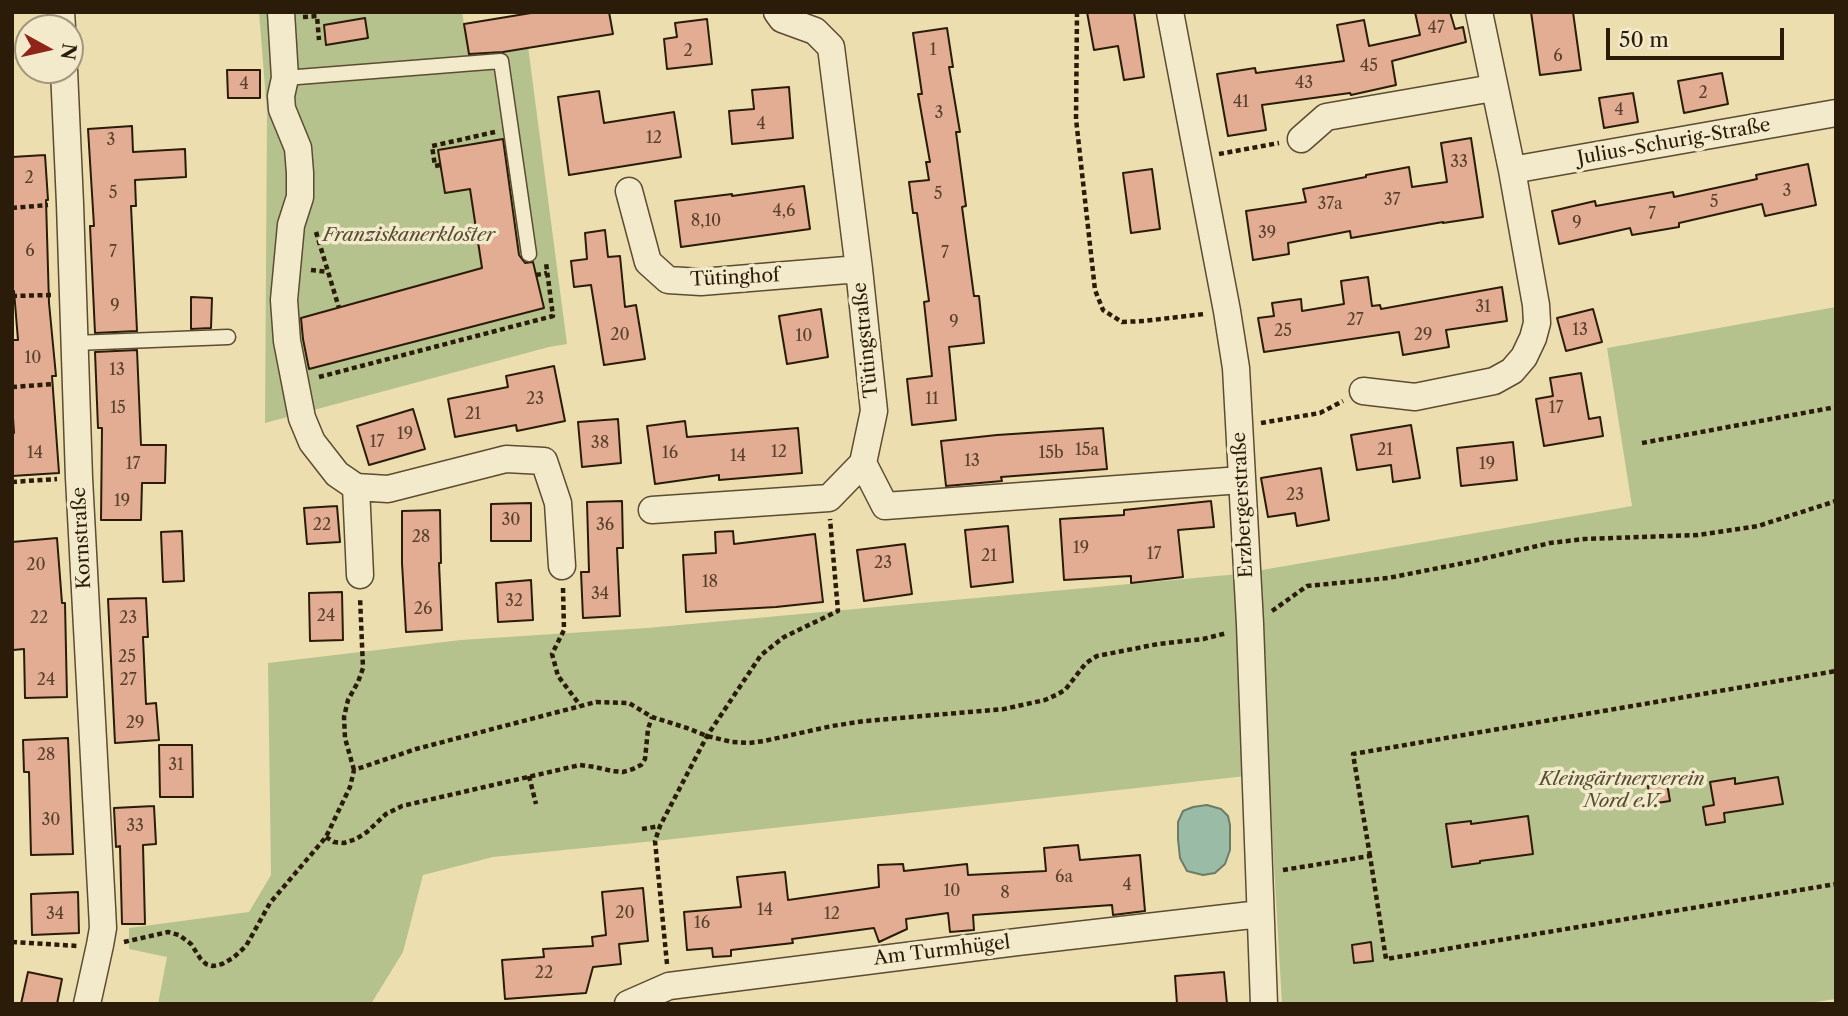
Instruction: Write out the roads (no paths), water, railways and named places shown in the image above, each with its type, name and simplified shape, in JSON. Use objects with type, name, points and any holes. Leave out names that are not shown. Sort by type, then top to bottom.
[{"type":"street","points":[[281,12],[285,78],[281,96],[282,109],[298,148],[300,173],[300,197],[291,225],[284,300],[294,383],[302,418],[312,442],[337,474],[356,487],[388,489],[506,459],[544,461],[558,503],[562,566]]},
{"type":"street","name":"Tütingstraße","points":[[777,12],[782,19],[815,31],[831,47],[874,411],[863,463]]},
{"type":"street","name":"Erzbergerstraße","points":[[1170,12],[1236,368],[1250,624],[1264,1004]]},
{"type":"street","points":[[1363,390],[1415,397],[1493,381],[1512,371],[1524,357],[1534,338],[1536,305],[1479,12]]},
{"type":"street","name":"Kornstraße","points":[[65,84],[79,478],[103,928],[86,1004]]},
{"type":"street","points":[[1301,139],[1326,117],[1493,88]]},
{"type":"street","name":"Julius-Schurig-Straße","points":[[1511,170],[1836,113]]},
{"type":"street","name":"Tütinghof","points":[[629,191],[648,262],[668,280],[701,282],[859,269]]},
{"type":"street","points":[[652,510],[828,498],[863,463],[885,506],[1241,480]]},
{"type":"street","points":[[356,487],[360,575]]},
{"type":"street","name":"Am Turmhügel","points":[[628,1004],[669,986],[1260,914]]},
{"type":"lane","points":[[285,78],[501,61],[529,254]]},
{"type":"lane","points":[[75,343],[228,338]]},
{"type":"park label","name":"Franziskanerkloster","points":[[409,236]]},
{"type":"park label","name":"Kleingärtnerverein Nord e.V.","points":[[1622,791]]}]
